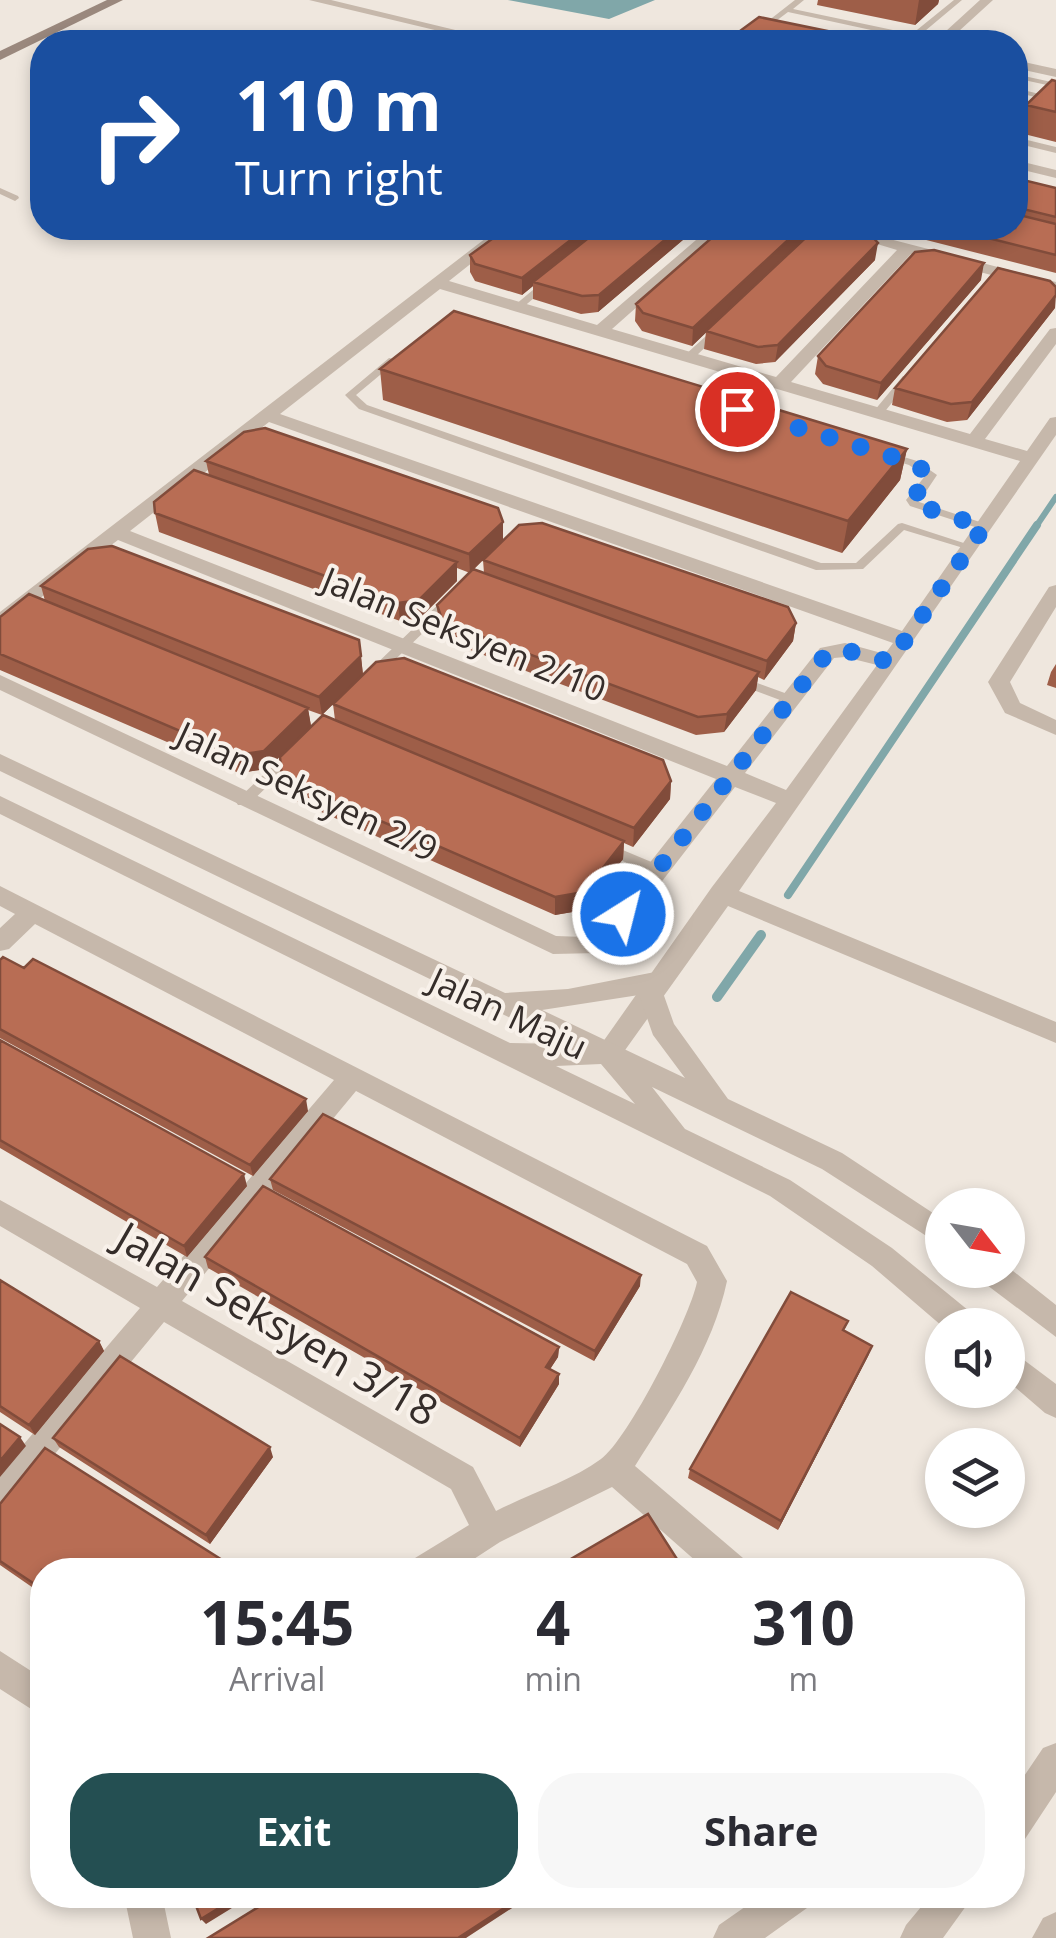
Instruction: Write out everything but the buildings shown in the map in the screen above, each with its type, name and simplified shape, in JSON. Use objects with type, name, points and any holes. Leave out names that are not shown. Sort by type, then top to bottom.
[{"type":"main road","points":[[45,30],[92,0]]},
{"type":"main road","points":[[36,30],[121,4]]},
{"type":"main road","points":[[72,30],[121,4]]},
{"type":"main road","points":[[0,44],[30,32]]},
{"type":"main road","points":[[0,56],[30,39]]},
{"type":"main road","points":[[0,65],[30,51]]},
{"type":"street","points":[[315,0],[446,30]]},
{"type":"street","points":[[952,30],[987,0]]},
{"type":"street","points":[[1028,67],[1056,73]]},
{"type":"street","points":[[1028,167],[1056,174]]},
{"type":"street","points":[[0,622],[46,598],[116,532],[201,477],[269,416],[493,240]]},
{"type":"street","points":[[600,331],[704,240]]},
{"type":"street","points":[[877,240],[1056,287]]},
{"type":"street","points":[[779,384],[908,248]]},
{"type":"street","points":[[438,283],[1031,458]]},
{"type":"street","points":[[974,441],[1056,333]]},
{"type":"street","points":[[269,416],[538,518],[906,640]]},
{"type":"street","points":[[608,1052],[906,640],[1056,422]]},
{"type":"street","name":"Jalan Seksyen 2/10","points":[[116,532],[788,800]]},
{"type":"street","points":[[1056,592],[999,682],[1002,700],[1020,715],[1056,728]]},
{"type":"street","points":[[656,870],[827,653],[845,650],[890,662]]},
{"type":"street","name":"Jalan Seksyen 2/9","points":[[0,682],[243,802],[553,946],[590,946],[623,914],[656,870]]},
{"type":"street","name":"Jalan Maju","points":[[0,762],[832,1161],[925,1223]]},
{"type":"street","name":"Jalan Maju","points":[[0,804],[780,1188],[832,1221],[942,1308]]},
{"type":"street","points":[[720,893],[1056,1033]]},
{"type":"street","points":[[0,895],[697,1255],[712,1280],[706,1309],[664,1393],[614,1469],[489,1531],[446,1558]]},
{"type":"street","points":[[0,942],[33,912]]},
{"type":"street","points":[[503,1002],[568,999],[656,987]]},
{"type":"street","points":[[656,987],[662,1028],[703,1086],[725,1108]]},
{"type":"street","points":[[490,1048],[537,1056],[608,1052]]},
{"type":"street","points":[[608,1052],[613,1066],[688,1144]]},
{"type":"street","points":[[0,1496],[352,1077]]},
{"type":"street","name":"Jalan Seksyen 3/18","points":[[0,1212],[462,1478],[489,1531]]},
{"type":"street","points":[[1011,1288],[1056,1323]]},
{"type":"street","points":[[1025,1377],[1056,1403]]},
{"type":"street","points":[[614,1469],[717,1558]]},
{"type":"street","points":[[0,1668],[30,1690]]},
{"type":"street","points":[[1025,1807],[1056,1761]]},
{"type":"street","points":[[146,1908],[152,1938]]},
{"type":"street","points":[[732,1938],[775,1908]]},
{"type":"street","points":[[919,1938],[944,1908]]},
{"type":"street","points":[[1051,1938],[1056,1931]]},
{"type":"lane","points":[[760,30],[800,0]]},
{"type":"lane","points":[[923,30],[958,0]]},
{"type":"lane","points":[[787,10],[870,30]]},
{"type":"lane","points":[[771,22],[789,26]]},
{"type":"lane","points":[[1028,79],[1056,85]]},
{"type":"lane","points":[[1028,93],[1056,100]]},
{"type":"lane","points":[[1028,109],[1040,96]]},
{"type":"lane","points":[[1028,143],[1056,150]]},
{"type":"lane","points":[[0,190],[15,198]]},
{"type":"lane","points":[[984,285],[996,271]]},
{"type":"lane","points":[[518,306],[559,273]]},
{"type":"lane","points":[[689,357],[730,318]]},
{"type":"lane","points":[[405,350],[350,394],[363,407],[820,567],[860,566],[902,526],[970,547]]},
{"type":"lane","points":[[878,413],[914,370]]},
{"type":"lane","points":[[876,452],[913,463],[930,475],[912,500],[914,504],[984,527]]},
{"type":"lane","points":[[363,684],[457,593]]},
{"type":"lane","points":[[732,678],[788,699]]},
{"type":"lane","points":[[243,802],[310,736]]},
{"type":"lane","points":[[586,839],[656,870]]},
{"type":"water","points":[[508,0],[655,0],[609,19]]},
{"type":"waterway","points":[[1035,528],[1056,497]]},
{"type":"waterway","points":[[788,895],[1037,525]]},
{"type":"waterway","points":[[717,997],[761,935]]},
{"type":"route","points":[[623,914],[827,653],[845,650],[890,662],[984,527],[914,504],[912,500],[930,475],[913,463],[737,409]]}]
